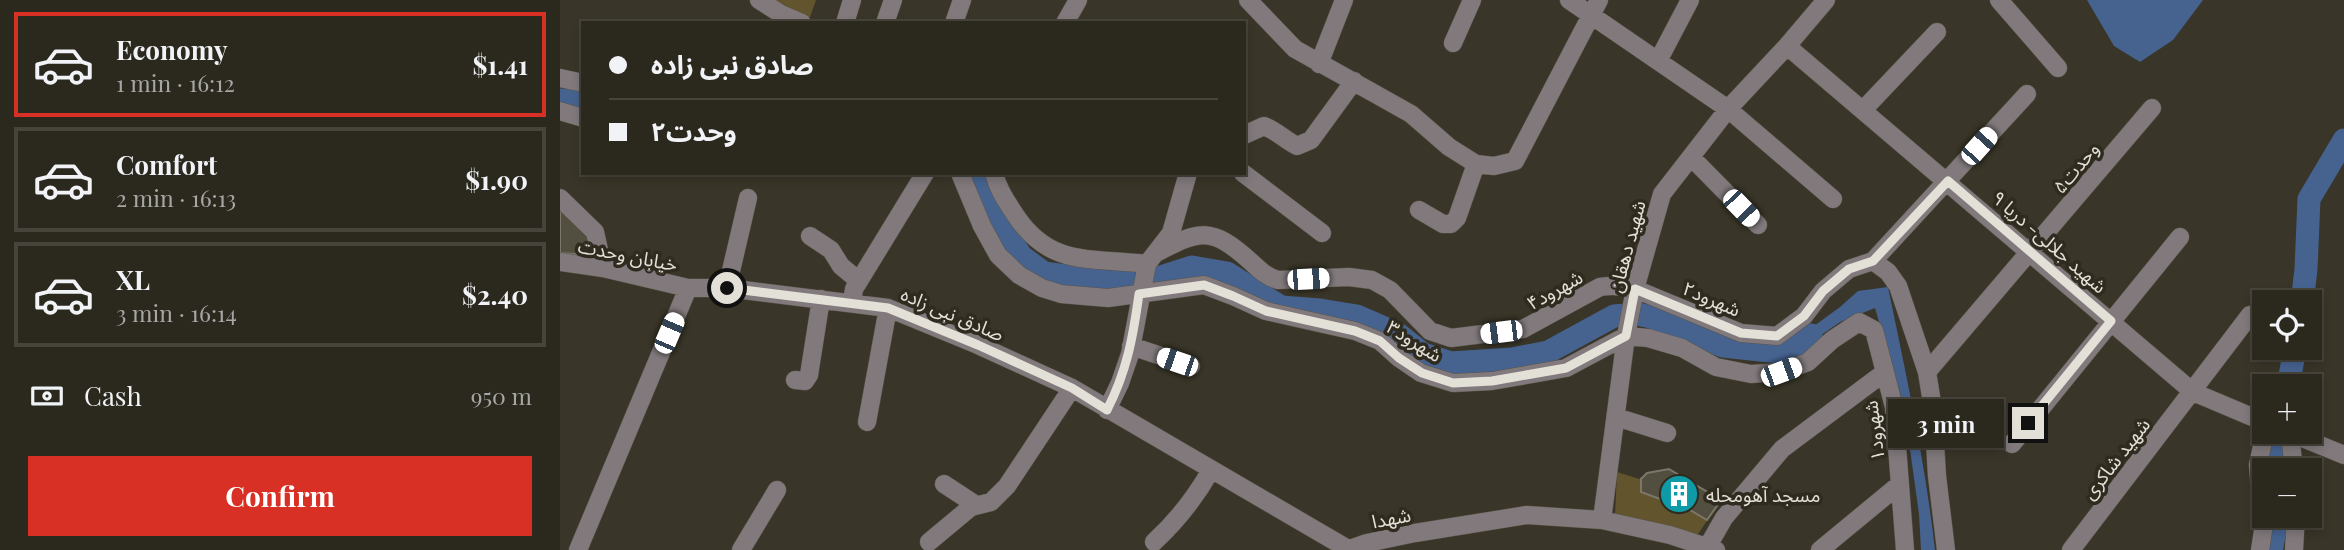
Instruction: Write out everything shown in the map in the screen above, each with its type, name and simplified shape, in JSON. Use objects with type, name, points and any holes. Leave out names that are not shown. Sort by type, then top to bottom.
[{"type":"street","points":[[759,0],[797,21]]},
{"type":"street","points":[[846,21],[852,0]]},
{"type":"street","points":[[886,21],[893,0]]},
{"type":"street","points":[[955,21],[962,0]]},
{"type":"street","points":[[1066,21],[1078,0]]},
{"type":"street","points":[[1320,64],[1344,0]]},
{"type":"street","points":[[1453,43],[1472,0]]},
{"type":"street","points":[[1569,0],[1595,8],[1658,61],[1728,109],[1833,199]]},
{"type":"street","points":[[1658,61],[1690,0]]},
{"type":"street","name":"شهید دهقان","points":[[1602,520],[1626,336],[1635,289],[1661,194],[1728,109],[1826,0]]},
{"type":"street","points":[[1999,0],[2058,68]]},
{"type":"street","points":[[1256,2],[1295,49],[1411,114],[1449,147],[1475,163],[1494,166],[1515,161],[1595,8]]},
{"type":"street","points":[[1863,110],[1937,32]]},
{"type":"street","name":"شهید جلالی- دریا ۹","points":[[1787,46],[2193,392],[2252,417]]},
{"type":"street","points":[[560,78],[581,83]]},
{"type":"street","points":[[1246,134],[1264,126],[1275,130],[1285,140],[1297,146],[1311,140],[1354,81]]},
{"type":"street","points":[[1946,550],[1927,372],[1898,286],[1888,272],[1873,261],[2027,94]]},
{"type":"street","name":"وحدت۵","points":[[1927,372],[2152,108]]},
{"type":"street","points":[[560,111],[581,117]]},
{"type":"street","points":[[1691,157],[1758,225]]},
{"type":"street","points":[[1419,210],[1443,224],[1451,224],[1457,218],[1475,163]]},
{"type":"street","points":[[852,302],[859,281],[924,175]]},
{"type":"street","name":"شهرود۳","points":[[961,175],[982,226],[998,255],[1019,275],[1042,288],[1061,294],[1108,298],[1204,285],[1266,311],[1355,331],[1380,341],[1422,373],[1453,383],[1492,381],[1566,368],[1626,336]]},
{"type":"street","points":[[995,175],[998,188],[1010,207],[1026,231],[1040,244],[1079,259],[1151,258]]},
{"type":"street","points":[[1107,410],[1120,383],[1131,346],[1139,294],[1151,258],[1171,233],[1187,175]]},
{"type":"street","points":[[1246,175],[1322,233]]},
{"type":"street","points":[[560,198],[594,232],[603,268]]},
{"type":"street","points":[[727,288],[748,198]]},
{"type":"street","name":"شهرود۴","points":[[1151,258],[1195,234],[1204,235],[1231,243],[1269,277],[1278,280],[1349,277],[1371,280],[1390,290],[1430,331],[1451,338],[1523,329],[1601,287],[1622,286],[1635,289]]},
{"type":"street","points":[[810,236],[831,250],[841,266],[859,281]]},
{"type":"street","points":[[2012,444],[2180,237]]},
{"type":"street","name":"شهرود۲","points":[[1635,289],[1741,333],[1777,336],[1804,316],[1823,291],[1849,269],[1873,261]]},
{"type":"street","name":"خیابان وحدت","points":[[560,262],[603,268],[688,288]]},
{"type":"street","points":[[579,550],[688,288]]},
{"type":"street","name":"صادق نبی زاده","points":[[688,288],[727,288],[888,308],[1072,388],[1107,410]]},
{"type":"street","points":[[795,380],[805,381],[809,376],[821,299]]},
{"type":"street","points":[[867,422],[888,308]]},
{"type":"street","name":"شهید شاکری","points":[[2071,550],[2250,315]]},
{"type":"street","name":"شهرود۱","points":[[1626,336],[1648,338],[1682,348],[1716,368],[1751,374],[1781,372],[1808,362],[1832,340],[1859,322],[1874,330],[1894,407],[1906,550]]},
{"type":"street","points":[[1131,346],[1191,366]]},
{"type":"street","points":[[1712,548],[1724,518],[1782,449],[1885,372]]},
{"type":"street","points":[[929,542],[976,505],[991,502],[1007,486],[1072,388]]},
{"type":"street","name":"شهدا","points":[[1107,410],[1348,550],[1367,542],[1527,515],[1602,520],[1712,548]]},
{"type":"street","points":[[1616,417],[1667,433]]},
{"type":"street","points":[[2260,550],[2263,531],[2258,465],[2262,444]]},
{"type":"street","points":[[2316,444],[2344,455]]},
{"type":"street","points":[[1154,542],[1177,521],[1211,470]]},
{"type":"street","points":[[944,484],[976,505]]},
{"type":"street","points":[[1820,550],[1900,484]]},
{"type":"street","points":[[741,550],[777,490]]},
{"type":"street","points":[[2294,550],[2295,528]]},
{"type":"shaded area","points":[[767,0],[816,0],[810,17],[794,15]]},
{"type":"shaded area","points":[[1669,469],[1721,500],[1696,537],[1615,516],[1617,472],[1639,479],[1647,473]]},
{"type":"water","points":[[2087,0],[2203,0],[2173,40],[2140,62],[2114,46]]},
{"type":"water","points":[[1888,287],[1920,451],[1935,550],[1921,550],[1919,514],[1904,406],[1875,308],[1840,322],[1787,359],[1788,345],[1858,291]]},
{"type":"water","points":[[2268,444],[2282,446],[2282,458],[2267,458]]},
{"type":"water","points":[[2264,528],[2287,528],[2283,550],[2264,550]]},
{"type":"building","points":[[560,210],[595,241],[590,255],[560,253]]},
{"type":"building","name":"مسجد آهومحله","points":[[1669,469],[1721,500],[1707,520],[1668,497],[1660,499],[1641,492],[1641,479],[1647,473]]},
{"type":"waterway","points":[[560,100],[581,100]]},
{"type":"waterway","points":[[2304,290],[2309,199],[2344,140]]},
{"type":"waterway","points":[[977,175],[1001,224],[1021,256],[1044,273],[1110,282],[1161,277],[1192,267],[1227,273],[1281,307],[1357,316],[1398,334],[1423,354],[1451,363],[1512,359],[1548,352],[1614,316],[1638,314],[1723,346],[1788,353],[1811,335]]},
{"type":"waterway","points":[[2290,374],[2293,360]]},
{"type":"waterway","points":[[2276,458],[2277,444]]},
{"type":"place","name":"مسجد آهومحله","points":[[1679,494]]},
{"type":"route","points":[[727,288],[888,308],[1072,388],[1107,410],[1130,354],[1139,294],[1204,285],[1266,311],[1355,331],[1380,341],[1422,373],[1453,383],[1492,381],[1566,368],[1626,336],[1635,289],[1741,333],[1777,336],[1804,316],[1823,291],[1849,269],[1873,261],[1948,181],[2111,321],[2028,423]]}]
